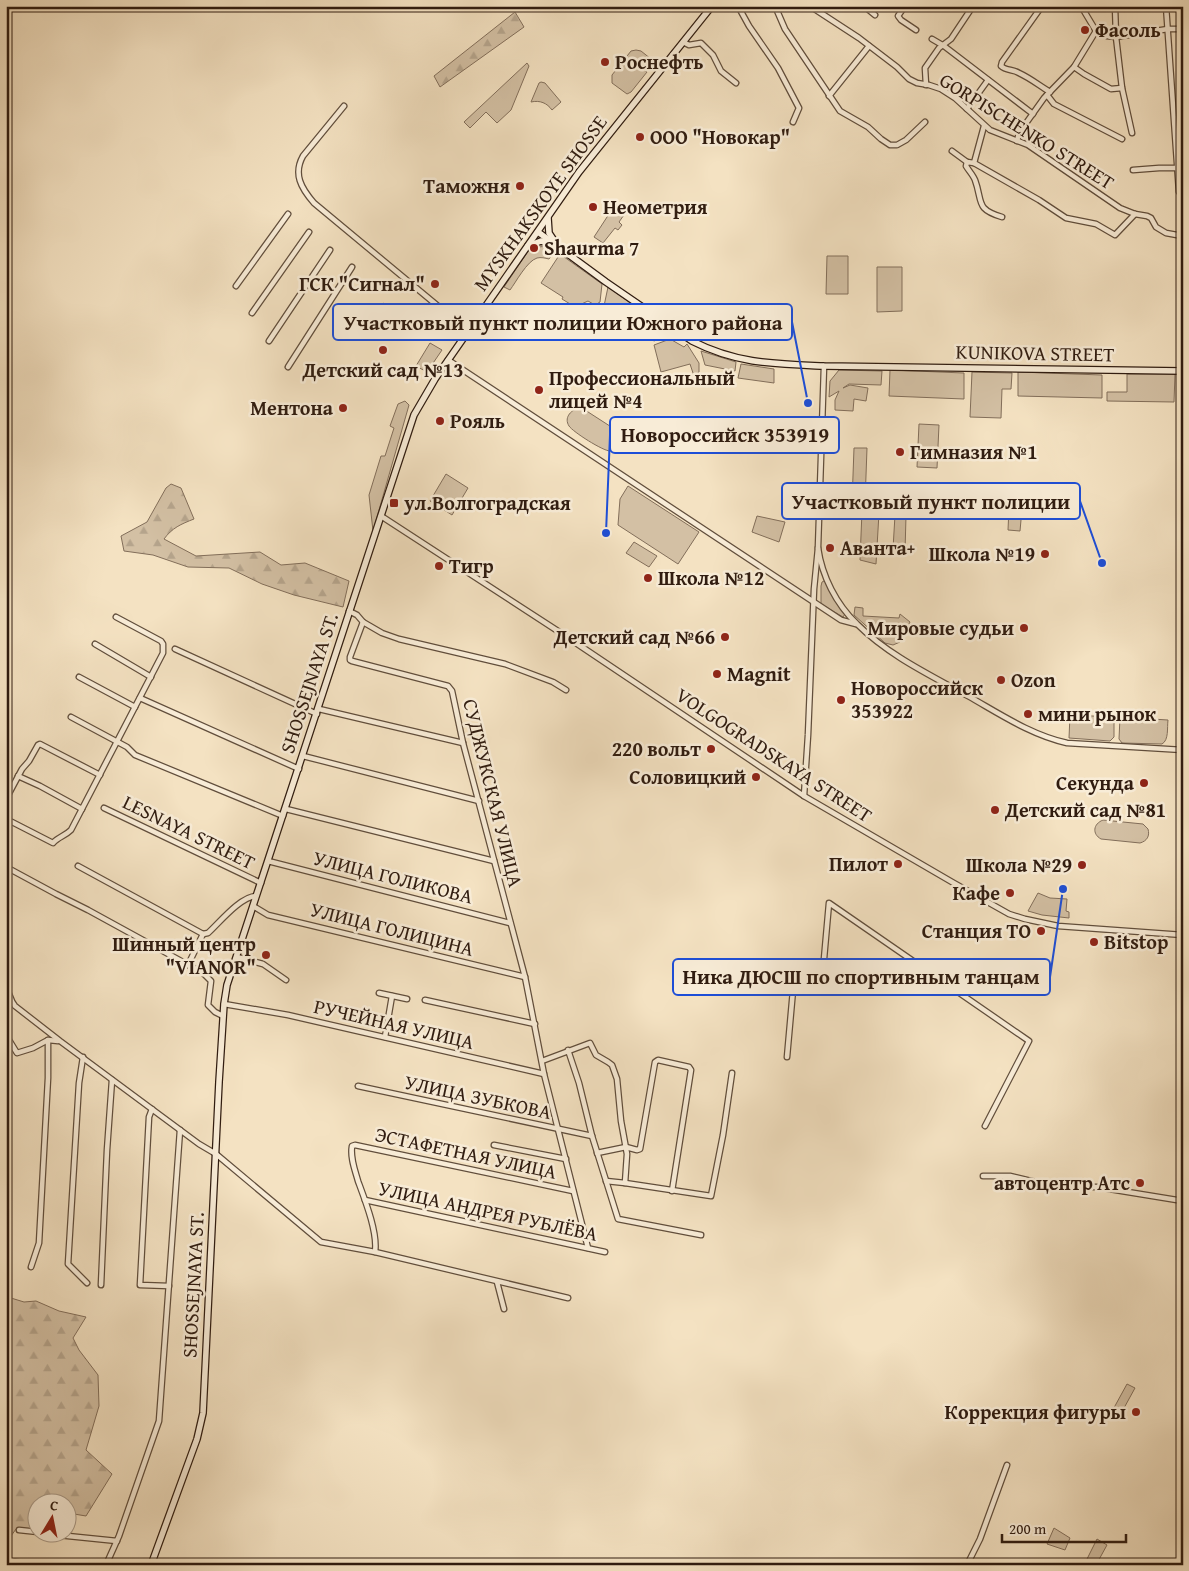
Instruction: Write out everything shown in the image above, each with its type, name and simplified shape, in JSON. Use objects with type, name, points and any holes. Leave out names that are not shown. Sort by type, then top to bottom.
[{"type":"street","name":"MYSKHAKSKOYE SHOSSE","points":[[381,516],[414,415],[423,397],[579,172],[712,6]]},
{"type":"street","points":[[738,6],[749,26],[778,68],[799,108],[794,122]]},
{"type":"street","points":[[775,6],[785,29],[840,112],[868,127],[880,139],[890,145],[897,145],[906,140],[924,122]]},
{"type":"street","name":"GORPISCHENKO STREET","points":[[810,6],[869,46],[897,67],[908,78],[941,90],[955,98],[990,130],[1028,145],[1120,208],[1147,216],[1151,218],[1156,227],[1166,233],[1178,234],[1183,237]]},
{"type":"street","points":[[864,6],[875,15]]},
{"type":"street","points":[[905,6],[898,16],[916,30]]},
{"type":"street","points":[[926,85],[925,68],[938,48],[944,46],[951,39],[974,6]]},
{"type":"street","points":[[1042,6],[1001,66],[1018,72],[1049,93],[1054,104],[1122,139]]},
{"type":"street","points":[[1081,6],[1096,31],[1107,36],[1116,37],[1168,29],[1183,29]]},
{"type":"street","points":[[1115,6],[1116,37],[1122,88],[1132,133]]},
{"type":"street","points":[[1166,6],[1181,193]]},
{"type":"street","points":[[1016,141],[1019,133],[1044,98],[1074,67],[1096,31]]},
{"type":"street","points":[[932,39],[944,46],[1033,114]]},
{"type":"street","points":[[683,42],[689,45],[701,44],[713,55],[721,71],[736,83]]},
{"type":"street","points":[[829,96],[869,46]]},
{"type":"street","points":[[1074,67],[1111,89],[1122,88]]},
{"type":"street","points":[[967,109],[988,80]]},
{"type":"street","points":[[344,106],[303,156],[299,163],[298,180],[314,203],[468,331]]},
{"type":"street","points":[[974,163],[984,126]]},
{"type":"street","points":[[952,151],[967,162],[974,163],[1039,200],[1066,218],[1096,224],[1115,235],[1135,214]]},
{"type":"street","points":[[967,162],[966,166],[974,180],[980,202],[990,213],[1002,217]]},
{"type":"street","points":[[1133,170],[1178,168]]},
{"type":"street","points":[[236,286],[288,214]]},
{"type":"street","points":[[548,218],[550,233],[557,245]]},
{"type":"street","points":[[252,313],[309,232]]},
{"type":"street","points":[[538,232],[673,329],[706,348],[740,359],[757,362],[824,366],[1183,371]]},
{"type":"street","points":[[528,246],[541,241],[557,245]]},
{"type":"street","points":[[269,340],[330,250]]},
{"type":"street","points":[[288,367],[352,267]]},
{"type":"street","points":[[448,360],[841,620],[856,624]]},
{"type":"street","points":[[804,796],[814,589],[818,548],[824,366]]},
{"type":"street","name":"SHOSSEJNAYA ST.","points":[[268,861],[381,516]]},
{"type":"street","name":"VOLGOGRADSKAYA STREET","points":[[381,516],[564,635],[804,796],[952,882],[1017,917],[1058,926],[1183,935]]},
{"type":"street","points":[[818,548],[824,573],[837,600],[856,624],[892,652],[1035,734],[1067,743],[1183,750]]},
{"type":"street","points":[[814,589],[818,579],[824,573]]},
{"type":"street","points":[[349,611],[382,633],[399,639],[505,664],[559,684],[566,690]]},
{"type":"street","points":[[6,821],[12,822],[53,843],[57,838],[68,833],[82,809],[163,653],[163,644],[158,638],[116,617]]},
{"type":"street","name":"СУДЖУКСКАЯ УЛИЦА","points":[[363,622],[350,660],[450,688],[452,691],[463,743],[525,977],[534,1024]]},
{"type":"street","points":[[95,644],[151,677]]},
{"type":"street","points":[[175,649],[318,711],[463,743]]},
{"type":"street","points":[[80,677],[136,707]]},
{"type":"street","points":[[140,698],[299,768]]},
{"type":"street","points":[[71,717],[127,747],[135,755],[283,816]]},
{"type":"street","points":[[6,799],[18,776],[39,744],[100,775]]},
{"type":"street","points":[[303,756],[479,801]]},
{"type":"street","points":[[18,776],[82,809]]},
{"type":"street","name":"LESNAYA STREET","points":[[104,808],[260,883]]},
{"type":"street","points":[[286,809],[494,862]]},
{"type":"street","points":[[224,1004],[228,985],[268,861]]},
{"type":"street","name":"УЛИЦА ГОЛИКОВА","points":[[268,861],[510,923]]},
{"type":"street","points":[[78,866],[203,934],[208,933],[243,900],[256,896]]},
{"type":"street","points":[[6,867],[203,973],[210,981],[208,1004],[215,1012],[223,1016]]},
{"type":"street","points":[[787,1057],[795,968],[822,970],[829,904],[1029,1041],[985,1126]]},
{"type":"street","name":"УЛИЦА ГОЛИЦИНА","points":[[253,906],[268,915],[525,977]]},
{"type":"street","points":[[188,965],[203,934]]},
{"type":"street","points":[[237,957],[262,964],[286,980]]},
{"type":"street","points":[[6,987],[10,1000],[15,1006],[60,1042],[199,1144],[216,1154],[321,1242],[375,1252],[568,1298]]},
{"type":"street","points":[[379,993],[407,998]]},
{"type":"street","points":[[385,1038],[392,996]]},
{"type":"street","points":[[425,1000],[534,1024],[544,1074],[588,1248]]},
{"type":"street","name":"SHOSSEJNAYA ST.","points":[[151,1565],[197,1439],[203,1413],[224,1004]]},
{"type":"street","name":"РУЧЕЙНАЯ УЛИЦА","points":[[224,1004],[288,1015],[544,1074]]},
{"type":"street","points":[[6,1038],[17,1053],[33,1048],[48,1040],[60,1042]]},
{"type":"street","points":[[32,1267],[39,1243],[48,1078],[48,1040]]},
{"type":"street","points":[[542,1060],[590,1043],[596,1055],[612,1065],[617,1079],[621,1120],[628,1160],[625,1183]]},
{"type":"street","points":[[568,1050],[618,1219],[702,1235]]},
{"type":"street","points":[[82,1058],[68,1264],[87,1283]]},
{"type":"street","points":[[597,1153],[626,1147],[637,1150],[640,1148],[655,1062],[658,1060],[689,1066],[691,1068],[672,1191]]},
{"type":"street","points":[[606,1181],[711,1196],[723,1136],[732,1073]]},
{"type":"street","points":[[101,1285],[112,1080]]},
{"type":"street","name":"УЛИЦА ЗУБКОВА","points":[[358,1086],[592,1136]]},
{"type":"street","points":[[152,1109],[149,1117],[140,1285],[169,1286]]},
{"type":"street","points":[[106,1565],[117,1540],[159,1421],[180,1130]]},
{"type":"street","name":"ЭСТАФЕТНАЯ УЛИЦА","points":[[365,1200],[354,1167],[352,1146],[358,1145],[574,1191]]},
{"type":"street","points":[[494,1145],[566,1159]]},
{"type":"street","points":[[983,1176],[1010,1176],[1056,1186],[1097,1188],[1183,1201]]},
{"type":"street","points":[[365,1200],[376,1239],[375,1252]]},
{"type":"street","name":"УЛИЦА АНДРЕЯ РУБЛЁВА","points":[[365,1200],[605,1252]]},
{"type":"street","points":[[497,1282],[504,1310]]},
{"type":"street","points":[[967,1565],[980,1539],[1007,1465]]},
{"type":"street","points":[[19,1530],[28,1531]]},
{"type":"street","points":[[78,1537],[117,1540]]},
{"type":"street","points":[[15,1562],[49,1565]]},
{"type":"green space","points":[[515,12],[524,27],[440,87],[434,76]]},
{"type":"green space","points":[[631,51],[641,51],[651,59],[643,69],[647,72],[631,92],[627,94],[612,83],[612,75]]},
{"type":"green space","points":[[527,63],[529,66],[511,110],[497,123],[486,112],[470,128],[464,122]]},
{"type":"green space","points":[[541,82],[545,83],[561,102],[552,110],[543,103],[531,102]]},
{"type":"green space","points":[[618,206],[626,212],[619,222],[622,225],[618,230],[615,228],[603,243],[594,237],[609,214],[612,215]]},
{"type":"green space","points":[[549,246],[555,251],[549,259],[537,258],[533,260],[510,290],[504,287],[529,250]]},
{"type":"green space","points":[[560,254],[602,284],[600,302],[595,305],[588,301],[575,307],[541,283]]},
{"type":"green space","points":[[827,256],[848,256],[848,294],[826,294]]},
{"type":"green space","points":[[877,267],[902,267],[902,311],[877,312]]},
{"type":"green space","points":[[608,287],[672,333],[654,341],[604,306]]},
{"type":"green space","points":[[383,303],[409,322],[405,328],[378,311]]},
{"type":"green space","points":[[670,339],[684,347],[687,344],[699,363],[699,372],[694,376],[690,364],[661,372],[654,345]]},
{"type":"green space","points":[[430,343],[442,350],[427,372],[416,366]]},
{"type":"green space","points":[[701,351],[736,362],[735,371],[705,365]]},
{"type":"green space","points":[[741,364],[774,369],[774,383],[738,378]]},
{"type":"green space","points":[[839,370],[882,371],[881,385],[849,384],[843,388],[850,385],[868,388],[866,401],[854,399],[853,411],[835,410],[835,400],[839,391],[829,397],[830,381]]},
{"type":"green space","points":[[890,370],[964,373],[964,399],[889,396]]},
{"type":"green space","points":[[972,372],[1012,373],[1011,389],[1002,389],[1001,418],[970,417]]},
{"type":"green space","points":[[1018,372],[1102,375],[1102,398],[1018,396]]},
{"type":"green space","points":[[1127,374],[1175,374],[1174,402],[1107,401],[1107,392],[1127,392]]},
{"type":"green space","points":[[405,401],[409,405],[373,531],[369,495],[381,456],[385,456],[394,428],[390,426],[398,404]]},
{"type":"green space","points":[[578,408],[585,410],[616,430],[620,440],[615,448],[610,451],[601,448],[582,437],[569,426],[567,420],[569,415]]},
{"type":"green space","points":[[919,424],[939,425],[937,468],[917,467]]},
{"type":"green space","points":[[854,448],[867,448],[865,503],[852,503]]},
{"type":"green space","points":[[446,474],[468,488],[452,515],[430,501]]},
{"type":"green space","points":[[171,484],[181,488],[194,519],[177,527],[164,539],[196,556],[260,552],[281,565],[305,563],[349,581],[343,607],[294,595],[262,584],[229,568],[188,567],[153,555],[124,551],[121,536],[147,522],[166,488]]},
{"type":"green space","points":[[628,486],[699,532],[678,564],[618,525],[620,499]]},
{"type":"green space","points":[[1009,508],[1022,509],[1020,531],[1008,530]]},
{"type":"green space","points":[[862,511],[879,513],[876,564],[860,560]]},
{"type":"green space","points":[[895,515],[906,516],[905,552],[893,549]]},
{"type":"green space","points":[[757,516],[785,522],[779,542],[752,532]]},
{"type":"green space","points":[[634,542],[657,556],[649,567],[626,553]]},
{"type":"green space","points":[[826,580],[832,595],[845,614],[843,617],[821,604],[821,586],[822,582]]},
{"type":"green space","points":[[855,607],[863,608],[863,616],[899,618],[900,614],[910,622],[900,642],[893,645],[885,643],[854,615]]},
{"type":"green space","points":[[1070,715],[1114,717],[1114,737],[1110,741],[1069,738]]},
{"type":"green space","points":[[1120,717],[1168,720],[1166,740],[1162,744],[1122,743],[1119,739]]},
{"type":"green space","points":[[1103,820],[1143,824],[1148,829],[1148,836],[1140,843],[1101,839],[1096,834],[1095,829],[1097,824]]},
{"type":"green space","points":[[1038,893],[1050,898],[1067,899],[1066,911],[1069,912],[1069,918],[1042,915],[1028,911]]},
{"type":"green space","points":[[11,1298],[24,1302],[36,1301],[59,1311],[86,1317],[73,1338],[79,1350],[98,1375],[99,1406],[86,1450],[112,1474],[86,1516],[78,1515],[78,1494],[28,1494],[28,1530],[16,1529],[6,1543],[6,1306]]},
{"type":"green space","points":[[1127,1384],[1135,1388],[1118,1419],[1110,1415]]},
{"type":"green space","points":[[1054,1528],[1070,1538],[1065,1550],[1047,1544]]},
{"type":"green space","points":[[1097,1539],[1107,1545],[1096,1565],[1084,1565]]},
{"type":"place","name":"Фасоль","points":[[1085,30]]},
{"type":"place","name":"Роснефть","points":[[605,62]]},
{"type":"place","name":"ООО \"Новокар\"","points":[[640,137]]},
{"type":"place","name":"Таможня","points":[[520,186]]},
{"type":"place","name":"Неометрия","points":[[593,207]]},
{"type":"place","name":"Shaurma 7","points":[[534,248]]},
{"type":"place","name":"ГСК \"Сигнал\"","points":[[435,284]]},
{"type":"place","name":"Детский сад №13","points":[[383,350]]},
{"type":"place","name":"Профессиональный лицей №4","points":[[539,390]]},
{"type":"place","name":"Участковый пункт полиции Южного района","points":[[808,403]]},
{"type":"place","name":"Ментона","points":[[343,408]]},
{"type":"place","name":"Рояль","points":[[440,421]]},
{"type":"place","name":"Гимназия №1","points":[[900,452]]},
{"type":"place","name":"ул.Волгоградская","points":[[394,503]]},
{"type":"place","name":"Новороссийск 353919","points":[[606,533]]},
{"type":"place","name":"Аванта+","points":[[830,548]]},
{"type":"place","name":"Школа №19","points":[[1045,554]]},
{"type":"place","name":"Участковый пункт полиции","points":[[1102,563]]},
{"type":"place","name":"Тигр","points":[[439,566]]},
{"type":"place","name":"Школа №12","points":[[648,578]]},
{"type":"place","name":"Мировые судьи","points":[[1024,628]]},
{"type":"place","name":"Детский сад №66","points":[[725,637]]},
{"type":"place","name":"Magnit","points":[[717,674]]},
{"type":"place","name":"Ozon","points":[[1001,680]]},
{"type":"place","name":"Новороссийск 353922","points":[[841,700]]},
{"type":"place","name":"мини рынок","points":[[1028,714]]},
{"type":"place","name":"220 вольт","points":[[711,749]]},
{"type":"place","name":"Соловицкий","points":[[756,777]]},
{"type":"place","name":"Секунда","points":[[1144,783]]},
{"type":"place","name":"Детский сад №81","points":[[995,810]]},
{"type":"place","name":"Пилот","points":[[898,864]]},
{"type":"place","name":"Школа №29","points":[[1082,865]]},
{"type":"place","name":"Ника ДЮСШ по спортивным танцам","points":[[1063,889]]},
{"type":"place","name":"Кафе","points":[[1010,893]]},
{"type":"place","name":"Станция ТО","points":[[1041,931]]},
{"type":"place","name":"Bitstop","points":[[1094,942]]},
{"type":"place","name":"Шинный центр \"VIANOR\"","points":[[266,955]]},
{"type":"place","name":"автоцентр Атс","points":[[1140,1183]]},
{"type":"place","name":"Коррекция фигуры","points":[[1136,1412]]}]
